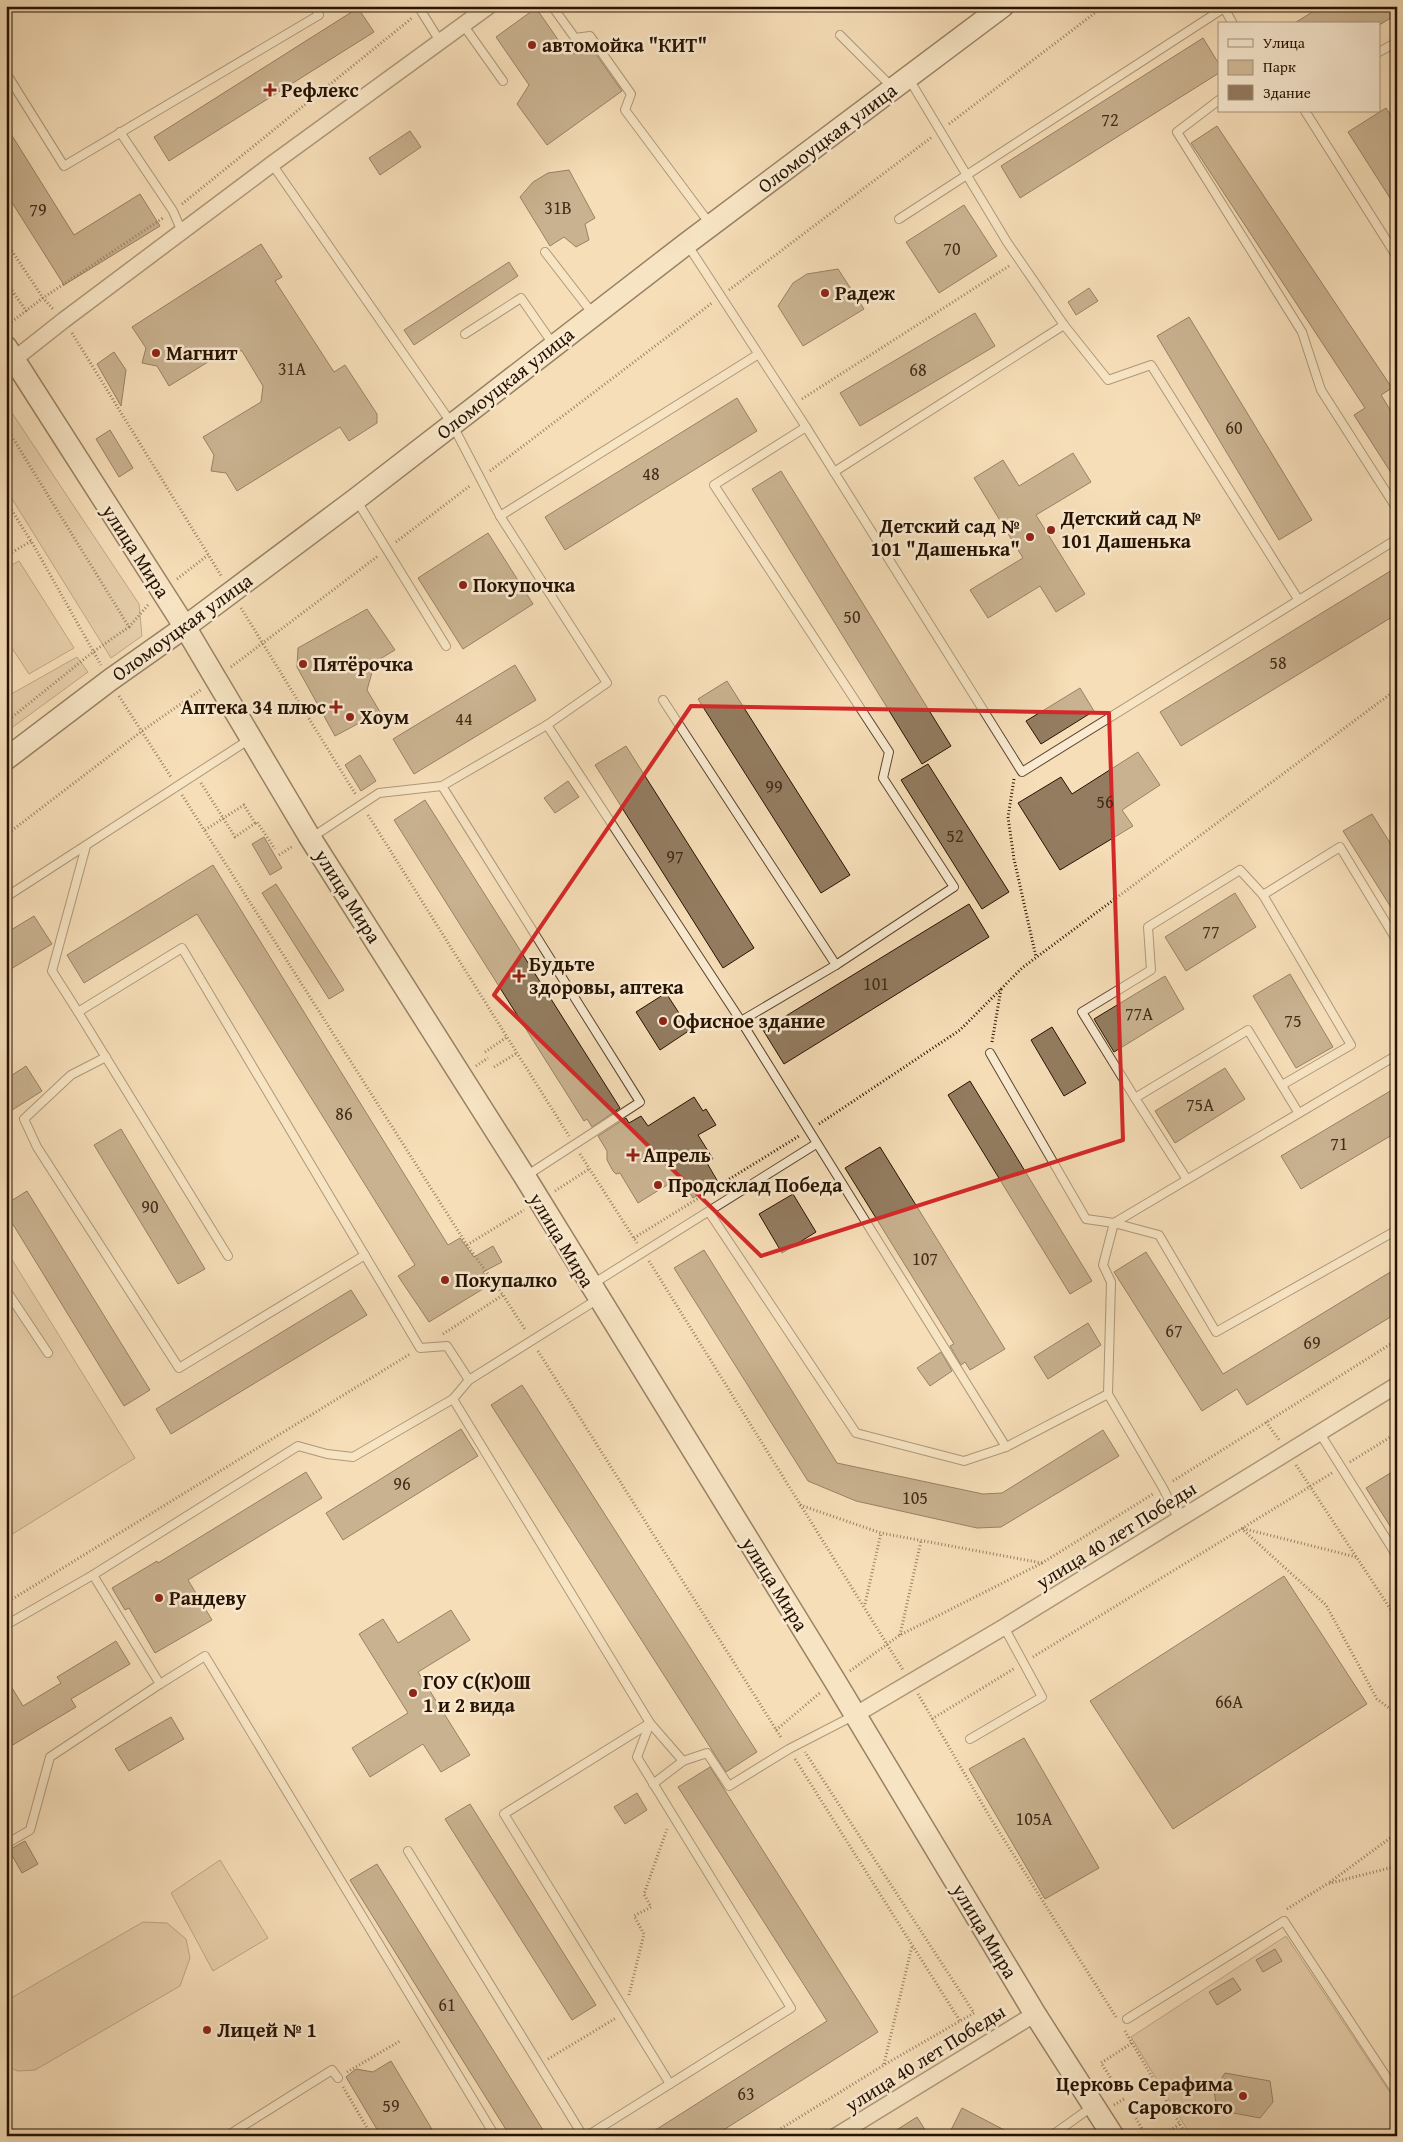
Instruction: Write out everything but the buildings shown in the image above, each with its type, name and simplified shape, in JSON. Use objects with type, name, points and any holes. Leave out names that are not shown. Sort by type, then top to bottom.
[{"type":"street","points":[[9,358],[64,320],[272,164],[442,43],[489,6]]},
{"type":"street","name":"Оломоуцкая улица","points":[[6,759],[356,499],[686,244],[1003,6]]},
{"type":"street","name":"улица Мира","points":[[9,358],[185,627],[311,838],[525,1177],[855,1715],[1035,2014],[1113,2136]]},
{"type":"street","name":"улица 40 лет Победы","points":[[855,1715],[1004,1627],[1397,1385]]},
{"type":"street","name":"улица 40 лет Победы","points":[[836,2136],[1035,2014]]},
{"type":"lane","points":[[6,73],[64,166],[319,15],[314,6]]},
{"type":"lane","points":[[552,6],[574,38],[590,36],[631,94],[626,110],[712,225]]},
{"type":"lane","points":[[899,219],[1223,7],[1232,22]]},
{"type":"lane","points":[[419,8],[442,43]]},
{"type":"lane","points":[[464,26],[503,81]]},
{"type":"lane","points":[[840,35],[901,83],[940,130],[1007,242],[1064,325],[1108,380],[1150,365],[1298,600]]},
{"type":"lane","points":[[1380,51],[1397,42]]},
{"type":"lane","points":[[1218,101],[1176,132],[1302,332],[1322,390],[1397,509]]},
{"type":"lane","points":[[1306,112],[1397,256]]},
{"type":"lane","points":[[120,132],[173,211],[182,232]]},
{"type":"lane","points":[[272,164],[452,424],[500,516],[607,683],[547,725],[442,786],[379,793],[311,838]]},
{"type":"lane","points":[[686,244],[806,427],[1022,772],[1397,539]]},
{"type":"lane","points":[[546,252],[594,315]]},
{"type":"lane","points":[[465,334],[521,298],[554,346]]},
{"type":"lane","points":[[834,472],[1064,325]]},
{"type":"lane","points":[[500,516],[757,355]]},
{"type":"lane","points":[[742,1021],[836,964],[954,887],[883,778],[889,752],[714,485],[806,427]]},
{"type":"lane","points":[[356,499],[446,646]]},
{"type":"lane","points":[[663,700],[836,964]]},
{"type":"lane","points":[[547,725],[742,1021],[816,1144],[1006,1447]]},
{"type":"lane","points":[[6,897],[250,738]]},
{"type":"lane","points":[[442,786],[640,1102],[525,1177]]},
{"type":"lane","points":[[86,846],[52,971],[228,1256]]},
{"type":"lane","points":[[1263,895],[1340,847],[1397,941]]},
{"type":"lane","points":[[1186,1178],[1082,1012],[1150,970],[1148,927],[1240,870],[1263,895],[1351,1045],[1282,1085]]},
{"type":"lane","points":[[78,1012],[182,948],[420,1348],[447,1346],[468,1380]]},
{"type":"lane","points":[[1135,1098],[1248,1030],[1298,1112]]},
{"type":"lane","points":[[990,1053],[1086,1219],[1114,1223],[1159,1236],[1216,1332],[1397,1230]]},
{"type":"lane","points":[[1179,1520],[1163,1488],[1108,1394],[1111,1282],[1102,1265],[1114,1223],[1186,1178],[1397,1055]]},
{"type":"lane","points":[[106,1057],[71,1075],[24,1119],[37,1146],[179,1368],[365,1255]]},
{"type":"lane","points":[[6,1626],[93,1575],[298,1446],[327,1454],[353,1457],[453,1399],[468,1380],[532,1340],[644,1253],[816,1144]]},
{"type":"lane","points":[[710,1212],[856,1433],[964,1461],[1006,1447],[1108,1394]]},
{"type":"lane","points":[[6,1290],[48,1353]]},
{"type":"lane","points":[[453,1399],[650,1723],[683,1761]]},
{"type":"lane","points":[[1319,1432],[1397,1556]]},
{"type":"lane","points":[[93,1575],[160,1684]]},
{"type":"lane","points":[[970,1739],[1042,1697],[1004,1627]]},
{"type":"lane","points":[[6,1844],[30,1830],[50,1757],[205,1656],[495,2136]]},
{"type":"lane","points":[[653,1784],[683,1761],[706,1753],[729,1786],[789,1749],[855,1715]]},
{"type":"lane","points":[[587,2136],[791,2008],[637,1757],[650,1723]]},
{"type":"lane","points":[[650,1723],[504,1814],[670,2084]]},
{"type":"lane","points":[[408,1851],[583,2136]]},
{"type":"lane","points":[[1123,2021],[1284,1920],[1397,2093]]},
{"type":"lane","points":[[227,2136],[332,2070],[338,2078]]},
{"type":"lane","points":[[1051,2136],[1094,2105]]},
{"type":"path","points":[[6,835],[142,731],[262,644],[1104,6]]},
{"type":"path","points":[[6,326],[27,312],[43,298],[173,211],[419,8]]},
{"type":"path","points":[[7,242],[43,298],[64,320],[232,592],[262,644],[864,1605],[991,1819],[1123,2021]]},
{"type":"path","points":[[791,406],[1020,259]]},
{"type":"path","points":[[6,282],[27,312]]},
{"type":"path","points":[[6,427],[129,627],[93,652],[6,722]]},
{"type":"path","points":[[6,501],[31,541],[93,652],[177,787],[467,1245],[532,1340],[960,2021]]},
{"type":"path","points":[[6,556],[31,541]]},
{"type":"path","points":[[634,1238],[808,1130],[960,1030],[1001,988],[1036,957],[1397,689]]},
{"type":"path","points":[[1016,763],[1008,817],[1014,859],[1036,957]]},
{"type":"path","points":[[196,774],[235,837],[255,823]]},
{"type":"path","points":[[205,830],[244,805],[275,850]]},
{"type":"path","points":[[990,1053],[1001,988]]},
{"type":"path","points":[[485,1052],[507,1037]]},
{"type":"path","points":[[494,1067],[517,1052]]},
{"type":"path","points":[[6,1603],[503,1295]]},
{"type":"path","points":[[887,1645],[900,1635],[1042,1563],[1397,1340]]},
{"type":"path","points":[[932,1719],[1397,1433]]},
{"type":"path","points":[[1309,1486],[1397,1619]]},
{"type":"path","points":[[800,1504],[881,1533],[1042,1563]]},
{"type":"path","points":[[1242,1528],[1356,1557]]},
{"type":"path","points":[[1242,1528],[1326,1605],[1377,1700],[1397,1714]]},
{"type":"path","points":[[864,1605],[881,1533]]},
{"type":"path","points":[[900,1635],[921,1541]]},
{"type":"path","points":[[769,2136],[884,2065],[974,2013],[800,1744]]},
{"type":"path","points":[[644,1894],[672,1814]]},
{"type":"path","points":[[1327,1884],[1397,1833]]},
{"type":"path","points":[[884,2065],[912,1946]]},
{"type":"path","points":[[1124,2029],[1187,2136]]},
{"type":"path","points":[[372,2136],[338,2078],[400,2041]]},
{"type":"path","points":[[1120,2092],[1101,2063],[1132,2043]]},
{"type":"path","points":[[1129,2106],[1146,2136]]},
{"type":"path","points":[[1161,2136],[1180,2124]]},
{"type":"highlighted area","points":[[691,706],[1109,713],[1123,1140],[761,1256],[494,995]]},
{"type":"green space","points":[[6,404],[139,604],[142,636],[111,658],[6,489]]},
{"type":"green space","points":[[19,561],[74,648],[29,674],[6,639],[6,568]]},
{"type":"green space","points":[[77,657],[88,672],[6,732],[6,697]]},
{"type":"green space","points":[[6,1250],[135,1458],[6,1538]]},
{"type":"green space","points":[[220,1860],[268,1938],[213,1971],[171,1893]]},
{"type":"green space","points":[[143,1922],[167,1923],[186,1939],[190,1958],[180,1986],[35,2070],[18,2071],[6,2066],[6,2001]]},
{"type":"green space","points":[[1286,1936],[1397,2103],[1397,2136],[1191,2136],[1131,2037]]},
{"type":"place","name":"автомойка \"КИТ\"","points":[[532,45]]},
{"type":"place","name":"Рефлекс","points":[[270,90]]},
{"type":"place","name":"Радеж","points":[[825,293]]},
{"type":"place","name":"Магнит","points":[[156,353]]},
{"type":"place","name":"Детский сад № 101 Дашенька","points":[[1051,530]]},
{"type":"place","name":"Детский сад № 101 \"Дашенька\"","points":[[1030,537]]},
{"type":"place","name":"Покупочка","points":[[463,585]]},
{"type":"place","name":"Пятёрочка","points":[[303,664]]},
{"type":"place","name":"Аптека 34 плюс","points":[[336,707]]},
{"type":"place","name":"Хоум","points":[[350,717]]},
{"type":"place","name":"Будьте здоровы, аптека","points":[[519,976]]},
{"type":"place","name":"Офисное здание","points":[[663,1021]]},
{"type":"place","name":"Апрель","points":[[633,1155]]},
{"type":"place","name":"Продсклад Победа","points":[[658,1185]]},
{"type":"place","name":"Покупалко","points":[[445,1280]]},
{"type":"place","name":"Рандеву","points":[[159,1598]]},
{"type":"place","name":"ГОУ С(К)ОШ 1 и 2 вида","points":[[413,1693]]},
{"type":"place","name":"Лицей № 1","points":[[207,2030]]},
{"type":"place","name":"Церковь Серафима Саровского","points":[[1243,2096]]}]
